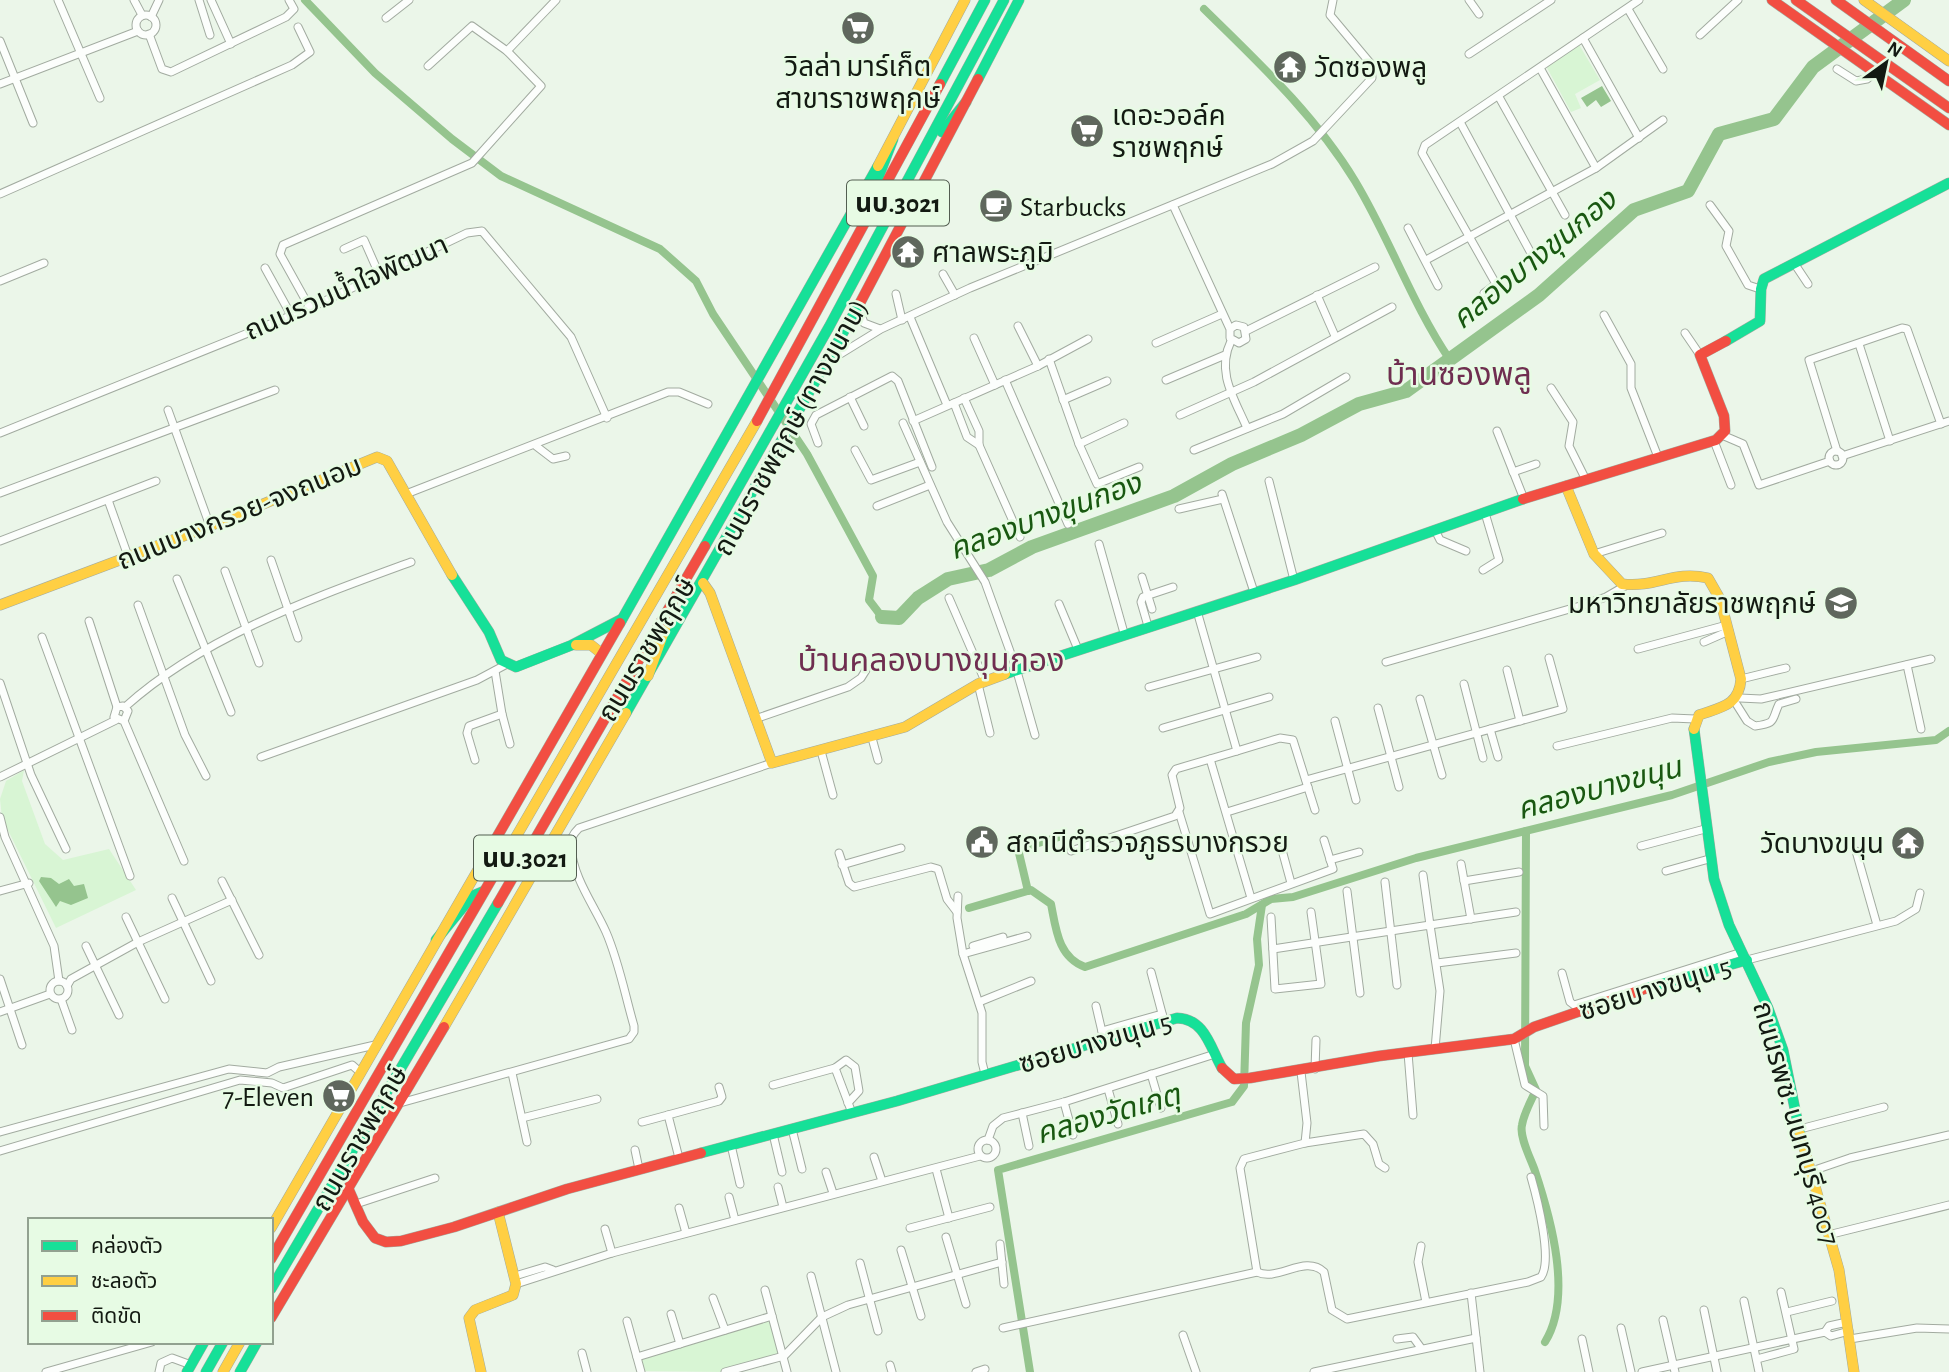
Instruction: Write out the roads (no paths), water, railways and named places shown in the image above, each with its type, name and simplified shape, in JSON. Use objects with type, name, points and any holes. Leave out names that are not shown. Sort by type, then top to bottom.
[{"type":"main road","name":"ถนนราชพฤกษ์ (ทางขนาน)","points":[[273,1225],[763,373],[965,0]]},
{"type":"main road","name":"ถนนราชพฤกษ์","points":[[273,1256],[777,386],[985,0]]},
{"type":"main road","name":"ถนนราชพฤกษ์","points":[[273,1286],[789,404],[928,148],[1004,0]]},
{"type":"main road","name":"ถนนราชพฤกษ์ (ทางขนาน)","points":[[273,1315],[400,1103],[799,415],[1020,0]]},
{"type":"main road","points":[[1772,0],[1949,125]]},
{"type":"main road","points":[[1796,0],[1949,108]]},
{"type":"main road","points":[[1836,0],[1949,81]]},
{"type":"main road","points":[[1864,0],[1949,61]]},
{"type":"main road","points":[[928,148],[936,142],[961,105],[966,102]]},
{"type":"main road","points":[[872,214],[870,199],[892,148],[892,139]]},
{"type":"main road","points":[[703,583],[710,593],[772,763],[872,738],[905,727],[982,682],[1016,668],[1294,580],[1524,499],[1718,438],[1724,416],[1700,355],[1728,338],[1754,328],[1760,321],[1764,307],[1760,289],[1764,279],[1949,183]]},
{"type":"main road","name":"ถนนบางกรวย-จงถนอม","points":[[0,605],[210,526],[377,457],[387,461],[450,573],[489,632],[501,660],[507,664]]},
{"type":"main road","points":[[1566,486],[1594,554],[1609,574],[1625,586],[1641,586],[1688,573],[1701,574],[1716,589],[1741,679],[1737,700],[1702,713],[1695,719]]},
{"type":"main road","points":[[648,676],[673,604]]},
{"type":"main road","points":[[507,664],[516,667],[572,645],[622,619]]},
{"type":"main road","points":[[572,645],[591,645],[601,653]]},
{"type":"main road","name":"ถนนรพช. นนทบุรี 4007","points":[[1695,719],[1709,859],[1726,916],[1783,1050],[1810,1172],[1839,1270],[1854,1372]]},
{"type":"main road","points":[[436,940],[472,896],[484,891]]},
{"type":"main road","name":"ซอยบางขนุน 5","points":[[348,1188],[369,1232],[375,1238],[386,1242],[454,1227],[639,1168],[792,1129],[850,1108],[985,1074],[1163,1018],[1184,1017],[1194,1020],[1226,1074],[1238,1079],[1251,1079],[1517,1038],[1531,1028],[1744,956]]},
{"type":"main road","points":[[481,1372],[469,1318],[475,1310],[513,1295],[516,1280],[498,1212]]},
{"type":"main road","points":[[189,1369],[203,1344]]},
{"type":"main road","points":[[205,1372],[222,1344]]},
{"type":"main road","points":[[223,1372],[239,1344]]},
{"type":"main road","points":[[240,1372],[256,1344]]},
{"type":"street","points":[[58,0],[100,98]]},
{"type":"street","points":[[134,0],[142,15],[151,17]]},
{"type":"street","points":[[149,34],[155,26],[151,17],[159,0]]},
{"type":"street","points":[[199,0],[210,34]]},
{"type":"street","points":[[211,0],[231,44]]},
{"type":"street","points":[[149,34],[166,72],[286,17],[294,9],[289,0]]},
{"type":"street","points":[[386,18],[409,0]]},
{"type":"street","points":[[507,51],[556,0]]},
{"type":"street","points":[[828,361],[881,328],[1272,164],[1314,141],[1372,78],[1371,64],[1331,15],[1334,0]]},
{"type":"street","points":[[1469,0],[1479,14]]},
{"type":"street","points":[[1469,54],[1550,0]]},
{"type":"street","points":[[1485,293],[1496,284],[1422,153],[1425,145],[1639,0]]},
{"type":"street","points":[[1700,35],[1738,0]]},
{"type":"street","points":[[1628,9],[1663,69]]},
{"type":"street","points":[[138,31],[136,22],[142,15]]},
{"type":"street","points":[[310,307],[280,254],[283,245],[472,163],[541,86],[507,51],[476,27],[469,26],[428,66]]},
{"type":"street","points":[[0,194],[292,65],[310,52],[298,27]]},
{"type":"street","points":[[0,84],[138,31],[149,34]]},
{"type":"street","points":[[1583,38],[1639,138]]},
{"type":"street","points":[[0,41],[33,123]]},
{"type":"street","points":[[1540,68],[1596,168]]},
{"type":"street","points":[[1837,69],[1856,81],[1867,79],[1875,72]]},
{"type":"street","points":[[1499,97],[1564,215]]},
{"type":"street","points":[[1426,260],[1596,168],[1663,120]]},
{"type":"street","points":[[1460,122],[1533,257]]},
{"type":"street","points":[[1174,205],[1230,329],[1231,341],[1224,355],[1225,375],[1247,428]]},
{"type":"street","points":[[1710,205],[1729,231],[1727,246],[1747,283],[1760,289]]},
{"type":"street","points":[[1408,228],[1438,286]]},
{"type":"street","name":"ถนนรวมน้ำใจพัฒนา","points":[[0,433],[310,307],[467,233],[482,231],[572,337],[607,418]]},
{"type":"street","points":[[344,249],[364,240],[379,274]]},
{"type":"street","points":[[0,281],[44,262]]},
{"type":"street","points":[[1794,263],[1808,284]]},
{"type":"street","points":[[1231,341],[1243,342],[1246,331],[1375,267]]},
{"type":"street","points":[[265,268],[291,315]]},
{"type":"street","points":[[943,274],[955,295]]},
{"type":"street","points":[[896,294],[967,437],[979,445]]},
{"type":"street","points":[[1317,295],[1335,336]]},
{"type":"street","points":[[858,306],[864,323],[873,328],[881,328]]},
{"type":"street","points":[[1180,415],[1231,392],[1392,307]]},
{"type":"street","points":[[1156,343],[1222,314]]},
{"type":"street","points":[[1604,315],[1631,364],[1631,388],[1658,457]]},
{"type":"street","points":[[1230,329],[1236,325],[1246,331]]},
{"type":"street","points":[[1018,326],[1038,366]]},
{"type":"street","points":[[1731,485],[1718,438],[1743,444],[1757,482],[1763,486],[1830,461],[1838,465],[1840,454],[1810,360],[1902,328],[1907,329],[1945,423],[1840,454]]},
{"type":"street","points":[[1685,333],[1700,355]]},
{"type":"street","points":[[974,338],[995,385]]},
{"type":"street","points":[[913,421],[1038,366],[1088,340]]},
{"type":"street","points":[[1859,344],[1889,441]]},
{"type":"street","points":[[1166,380],[1224,355]]},
{"type":"street","points":[[1049,359],[1079,444],[1099,484],[1139,467]]},
{"type":"street","points":[[818,443],[813,420],[820,412],[892,376],[898,381],[932,467]]},
{"type":"street","points":[[1194,450],[1283,414],[1346,377]]},
{"type":"street","points":[[1005,380],[1068,524]]},
{"type":"street","points":[[1063,400],[1107,381]]},
{"type":"street","points":[[1551,388],[1573,422],[1569,446],[1586,480]]},
{"type":"street","points":[[0,492],[275,390]]},
{"type":"street","points":[[406,494],[536,446],[668,392],[679,392],[708,404]]},
{"type":"street","points":[[850,397],[864,426]]},
{"type":"street","points":[[964,398],[979,431],[979,445],[1020,537]]},
{"type":"street","points":[[167,410],[210,526]]},
{"type":"street","points":[[903,423],[947,523],[985,582],[1016,668],[1035,735]]},
{"type":"street","points":[[1079,444],[1124,423]]},
{"type":"street","points":[[1497,431],[1524,499]]},
{"type":"street","points":[[536,446],[553,459],[566,456]]},
{"type":"street","points":[[855,450],[871,480],[920,462]]},
{"type":"street","points":[[1513,472],[1536,464]]},
{"type":"street","points":[[0,541],[156,481]]},
{"type":"street","points":[[1269,481],[1294,580]]},
{"type":"street","points":[[877,506],[930,485]]},
{"type":"street","points":[[1179,509],[1223,497],[1254,592]]},
{"type":"street","points":[[108,500],[128,556]]},
{"type":"street","points":[[1483,569],[1499,560],[1485,513]]},
{"type":"street","points":[[1435,530],[1440,540],[1466,551]]},
{"type":"street","points":[[1594,554],[1662,533]]},
{"type":"street","points":[[1099,544],[1124,633]]},
{"type":"street","points":[[271,559],[298,638]]},
{"type":"street","points":[[184,861],[120,721],[113,715],[207,650],[288,608],[411,562]]},
{"type":"street","points":[[225,570],[259,663]]},
{"type":"street","points":[[1142,577],[1152,610]]},
{"type":"street","points":[[177,579],[231,712]]},
{"type":"street","points":[[1386,662],[1580,606],[1625,586]]},
{"type":"street","points":[[1148,626],[1141,602],[1147,594],[1173,587]]},
{"type":"street","points":[[949,597],[982,682],[990,733]]},
{"type":"street","points":[[1059,604],[1077,648]]},
{"type":"street","points":[[138,605],[185,736],[206,776]]},
{"type":"street","points":[[1197,611],[1237,751]]},
{"type":"street","points":[[0,777],[26,762],[120,721],[128,715],[121,707],[89,621]]},
{"type":"street","points":[[1704,642],[1728,628]]},
{"type":"street","points":[[1638,649],[1728,628]]},
{"type":"street","points":[[42,636],[130,876]]},
{"type":"street","points":[[1149,687],[1257,657]]},
{"type":"street","points":[[1227,812],[1348,768],[1563,709],[1549,658]]},
{"type":"street","points":[[1796,699],[1779,704],[1772,722],[1755,726],[1746,721],[1737,700],[1761,699],[1931,659]]},
{"type":"street","points":[[261,757],[495,671],[507,664]]},
{"type":"street","points":[[1907,664],[1921,729]]},
{"type":"street","points":[[1741,679],[1786,668]]},
{"type":"street","points":[[755,719],[848,687],[861,678],[866,670]]},
{"type":"street","points":[[1507,670],[1520,721]]},
{"type":"street","points":[[495,671],[510,744]]},
{"type":"street","points":[[0,683],[26,762],[66,849]]},
{"type":"street","points":[[1464,684],[1483,758]]},
{"type":"street","points":[[1163,728],[1269,697]]},
{"type":"street","points":[[1420,699],[1442,775]]},
{"type":"street","points":[[1378,708],[1399,787]]},
{"type":"street","points":[[475,760],[467,733],[469,726],[476,721],[502,714]]},
{"type":"street","points":[[1557,746],[1672,718],[1695,719]]},
{"type":"street","points":[[1335,721],[1356,800]]},
{"type":"street","points":[[1490,729],[1498,757]]},
{"type":"street","points":[[872,738],[878,760]]},
{"type":"street","points":[[1315,810],[1296,744],[1289,738],[1280,738],[1173,772],[1179,811],[1210,914],[1247,903],[1251,898],[1333,869],[1324,840]]},
{"type":"street","points":[[821,751],[833,795]]},
{"type":"street","points":[[1210,759],[1251,898]]},
{"type":"street","points":[[400,1103],[629,1039],[634,1032],[610,941],[584,889],[572,854],[571,841],[575,832],[772,763]]},
{"type":"street","points":[[1071,851],[1150,826],[1179,811]]},
{"type":"street","points":[[0,817],[5,837],[29,883],[54,946],[59,981],[67,986]]},
{"type":"street","points":[[1641,846],[1705,829]]},
{"type":"street","points":[[842,865],[901,848]]},
{"type":"street","points":[[1282,849],[1292,883]]},
{"type":"street","points":[[1856,851],[1877,925]]},
{"type":"street","points":[[1330,860],[1359,852]]},
{"type":"street","points":[[839,853],[849,883],[854,887],[932,867],[938,869],[947,899],[957,912]]},
{"type":"street","points":[[1666,871],[1709,859]]},
{"type":"street","points":[[1461,864],[1471,919]]},
{"type":"street","points":[[1464,881],[1519,872]]},
{"type":"street","points":[[1423,875],[1440,991],[1435,1049]]},
{"type":"street","points":[[222,881],[259,955]]},
{"type":"street","points":[[0,891],[29,883]]},
{"type":"street","points":[[1385,883],[1397,985]]},
{"type":"street","points":[[1347,891],[1360,993]]},
{"type":"street","points":[[1562,973],[1570,1002],[1574,1005],[1744,956],[1896,921],[1912,913],[1919,903],[1920,893]]},
{"type":"street","points":[[958,896],[957,912],[962,952],[979,1002],[985,1074]]},
{"type":"street","points":[[172,898],[211,981]]},
{"type":"street","points":[[61,999],[67,994],[71,979],[138,942],[232,900]]},
{"type":"street","points":[[1271,917],[1275,989],[1321,984],[1311,912]]},
{"type":"street","points":[[1273,948],[1516,912]]},
{"type":"street","points":[[126,916],[165,999]]},
{"type":"street","points":[[962,952],[1027,936]]},
{"type":"street","points":[[962,952],[1003,937]]},
{"type":"street","points":[[86,946],[119,1015]]},
{"type":"street","points":[[1437,963],[1516,953]]},
{"type":"street","points":[[1151,972],[1163,1018]]},
{"type":"street","points":[[0,979],[22,1045]]},
{"type":"street","points":[[50,993],[51,985],[59,981]]},
{"type":"street","points":[[979,1002],[1031,981]]},
{"type":"street","points":[[0,1012],[50,993],[61,999],[72,1030]]},
{"type":"street","points":[[1096,1006],[1103,1035]]},
{"type":"street","points":[[1517,1038],[1524,1083],[1544,1098],[1544,1126]]},
{"type":"street","points":[[1315,1069],[1316,1040]]},
{"type":"street","points":[[0,1132],[229,1069],[267,1073],[279,1067],[375,1045]]},
{"type":"street","points":[[1408,1053],[1413,1115]]},
{"type":"street","points":[[980,1156],[978,1146],[988,1140],[998,1121],[1215,1054]]},
{"type":"street","points":[[773,1085],[835,1069],[846,1060],[855,1067],[859,1091],[850,1108]]},
{"type":"street","points":[[0,1151],[240,1080],[272,1083],[282,1088],[352,1065],[360,1073]]},
{"type":"street","points":[[835,1069],[850,1108]]},
{"type":"street","points":[[1301,1072],[1307,1123],[1305,1143]]},
{"type":"street","points":[[512,1073],[527,1142]]},
{"type":"street","points":[[1151,1074],[1161,1108]]},
{"type":"street","points":[[642,1122],[721,1100],[719,1087]]},
{"type":"street","points":[[1108,1088],[1118,1124]]},
{"type":"street","points":[[522,1118],[597,1099]]},
{"type":"street","points":[[102,1102],[107,1118]]},
{"type":"street","points":[[1064,1102],[1073,1135]]},
{"type":"street","points":[[1800,1129],[1884,1107]]},
{"type":"street","points":[[1022,1113],[1029,1146]]},
{"type":"street","points":[[668,1115],[679,1158]]},
{"type":"street","points":[[792,1129],[802,1169]]},
{"type":"street","points":[[773,1134],[782,1172]]},
{"type":"street","points":[[1257,1272],[1240,1165],[1252,1156],[1305,1143],[1364,1134],[1371,1139],[1378,1164],[1385,1168]]},
{"type":"street","points":[[1810,1172],[1850,1158],[1949,1135]]},
{"type":"street","points":[[516,1280],[545,1267],[553,1270],[882,1181],[980,1156],[989,1158],[995,1153],[995,1145],[988,1140]]},
{"type":"street","points":[[730,1145],[740,1184]]},
{"type":"street","points":[[635,1150],[639,1168]]},
{"type":"street","points":[[874,1157],[882,1181]]},
{"type":"street","points":[[936,1169],[949,1218]]},
{"type":"street","points":[[826,1172],[833,1194]]},
{"type":"street","points":[[1003,1328],[1257,1272],[1266,1275],[1303,1266],[1319,1267],[1324,1272],[1332,1310],[1347,1320],[1528,1282],[1544,1274],[1546,1256],[1539,1206],[1531,1177]]},
{"type":"street","points":[[356,1204],[435,1178]]},
{"type":"street","points":[[778,1187],[783,1207]]},
{"type":"street","points":[[729,1197],[735,1220]]},
{"type":"street","points":[[1828,1235],[1949,1205]]},
{"type":"street","points":[[911,1228],[990,1207]]},
{"type":"street","points":[[679,1208],[686,1233]]},
{"type":"street","points":[[605,1229],[612,1253]]},
{"type":"street","points":[[946,1237],[965,1304]]},
{"type":"street","points":[[1000,1244],[1004,1284]]},
{"type":"street","points":[[1421,1246],[1418,1262],[1426,1302]]},
{"type":"street","points":[[901,1250],[921,1316]]},
{"type":"street","points":[[725,1372],[783,1356],[822,1317],[911,1285],[1002,1262]]},
{"type":"street","points":[[860,1263],[878,1331]]},
{"type":"street","points":[[811,1276],[836,1372]]},
{"type":"street","points":[[765,1290],[787,1372]]},
{"type":"street","points":[[1757,1359],[1793,1350],[1782,1292]]},
{"type":"street","points":[[1471,1293],[1480,1372]]},
{"type":"street","points":[[713,1298],[725,1330]]},
{"type":"street","points":[[1744,1301],[1759,1372]]},
{"type":"street","points":[[1787,1312],[1832,1301]]},
{"type":"street","points":[[1703,1310],[1717,1372]]},
{"type":"street","points":[[671,1314],[680,1344]]},
{"type":"street","points":[[637,1357],[772,1316]]},
{"type":"street","points":[[1663,1320],[1674,1368]]},
{"type":"street","points":[[627,1321],[641,1372]]},
{"type":"street","points":[[1621,1328],[1631,1372]]},
{"type":"street","points":[[1642,1372],[1674,1368],[1713,1356],[1825,1332],[1831,1336],[1848,1331],[1949,1329]]},
{"type":"street","points":[[1183,1335],[1196,1372]]},
{"type":"street","points":[[1396,1339],[1413,1337],[1421,1348]]},
{"type":"street","points":[[1314,1372],[1475,1338]]},
{"type":"street","points":[[1582,1339],[1590,1372]]},
{"type":"street","points":[[46,1372],[145,1344]]},
{"type":"street","points":[[582,1353],[587,1372]]},
{"type":"street","points":[[159,1372],[161,1363],[168,1359],[178,1359],[189,1369]]},
{"type":"street","points":[[1362,1362],[1363,1372]]},
{"type":"street","points":[[976,1372],[985,1369]]},
{"type":"waterway","points":[[305,0],[375,73],[452,139],[501,176],[660,249],[696,281],[713,314],[807,454],[873,576],[869,600],[882,617]]},
{"type":"waterway","name":"คลองบางขุนกอง","points":[[882,617],[899,618],[918,598],[948,579],[989,570],[1032,547],[1174,496],[1232,464],[1301,435],[1359,404],[1406,391],[1539,295],[1634,210],[1688,191],[1719,134],[1774,119],[1813,67],[1904,0]]},
{"type":"waterway","points":[[1204,9],[1285,90],[1339,157],[1368,203],[1424,317],[1450,360]]},
{"type":"waterway","name":"คลองบางขนุน","points":[[969,908],[1031,890],[1051,904],[1064,949],[1085,967],[1246,914],[1271,899],[1293,897],[1416,858],[1672,795],[1769,762],[1816,752],[1936,740],[1949,731]]},
{"type":"waterway","points":[[1526,831],[1525,1066],[1536,1090],[1524,1116],[1522,1130],[1553,1234],[1558,1281],[1558,1303],[1545,1342]]},
{"type":"waterway","points":[[1028,891],[1018,849],[1059,837]]},
{"type":"waterway","name":"คลองวัดเกตุ","points":[[1030,1372],[998,1170],[1232,1102],[1244,1086],[1246,1023],[1259,965],[1257,939],[1262,905]]},
{"type":"place","name":"วิลล่า มาร์เก็ต สาขาราชพฤกษ์","points":[[858,28]]},
{"type":"place","name":"วัดซองพลู","points":[[1290,67]]},
{"type":"place","name":"เดอะวอล์ค ราชพฤกษ์","points":[[1087,131]]},
{"type":"place","name":"Starbucks","points":[[996,206]]},
{"type":"place","name":"ศาลพระภูมิ","points":[[908,252]]},
{"type":"place","name":"มหาวิทยาลัยราชพฤกษ์","points":[[1841,603]]},
{"type":"place","name":"สถานีตำรวจภูธรบางกรวย","points":[[982,842]]},
{"type":"place","name":"วัดบางขนุน","points":[[1908,843]]},
{"type":"place","name":"7-Eleven","points":[[339,1096]]},
{"type":"district","name":"บ้านซองพลู","points":[[1459,374]]},
{"type":"district","name":"บ้านคลองบางขุนกอง","points":[[931,660]]}]
